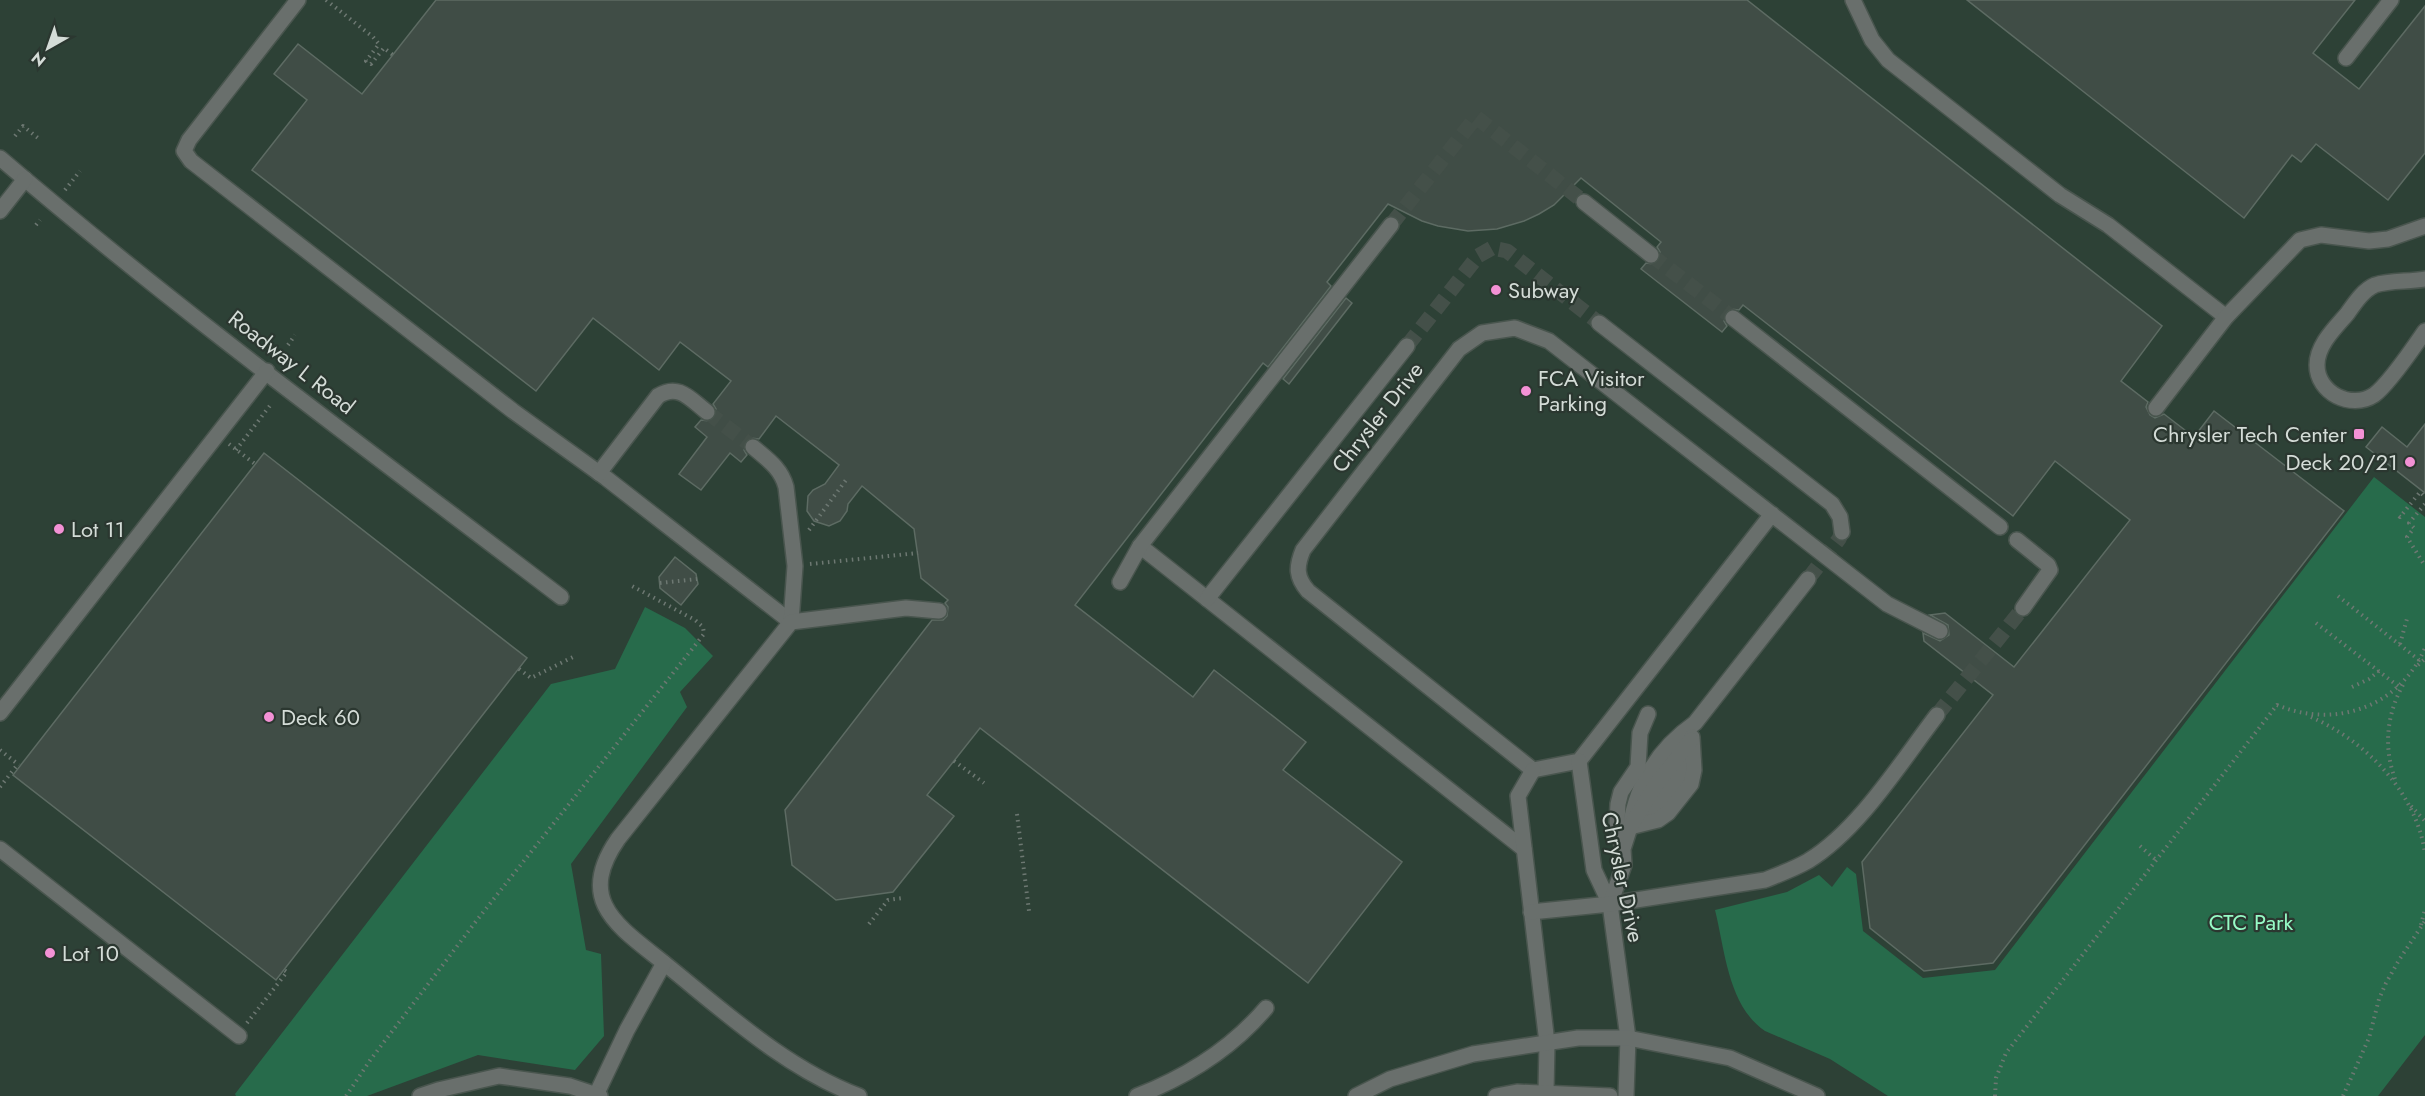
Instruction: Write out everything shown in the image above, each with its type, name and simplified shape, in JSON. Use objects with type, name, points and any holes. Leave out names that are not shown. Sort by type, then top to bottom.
[{"type":"street","points":[[298,0],[189,140],[184,151],[191,161],[513,411],[599,473],[791,622],[906,608],[939,611]]},
{"type":"street","points":[[1853,0],[1872,40],[1888,60],[2060,195],[2108,225],[2226,317]]},
{"type":"street","points":[[2346,58],[2391,0]]},
{"type":"street","name":"Roadway L Road","points":[[0,158],[267,372],[561,597]]},
{"type":"street","points":[[0,211],[25,179]]},
{"type":"street","points":[[1584,202],[1652,255]]},
{"type":"street","points":[[1120,582],[1140,546],[1391,225]]},
{"type":"street","points":[[2156,408],[2226,317],[2300,240],[2320,235],[2369,241],[2388,239],[2425,226]]},
{"type":"street","points":[[2425,279],[2374,285],[2362,294],[2325,341],[2317,365],[2319,375],[2331,393],[2347,399],[2363,400],[2383,386],[2425,331]]},
{"type":"street","points":[[1733,318],[2000,527]]},
{"type":"street","points":[[1599,323],[1832,504],[1840,517],[1842,532]]},
{"type":"street","name":"Chrysler Drive","points":[[1533,770],[1308,591],[1300,582],[1297,573],[1297,563],[1303,550],[1459,349],[1482,333],[1515,328],[1549,341],[1887,604],[1940,631]]},
{"type":"street","points":[[1207,599],[1407,346]]},
{"type":"street","points":[[0,713],[267,372]]},
{"type":"street","points":[[599,473],[658,396],[667,390],[679,391],[707,412]]},
{"type":"street","points":[[753,447],[778,468],[786,487],[795,566],[791,622],[618,839],[604,862],[600,876],[600,892],[605,908],[614,921],[771,1048],[819,1078],[859,1096]]},
{"type":"street","points":[[1546,1092],[1547,1043],[1518,796],[1533,770],[1580,761],[1772,514]]},
{"type":"street","points":[[2017,540],[2048,565],[2050,570],[2023,608]]},
{"type":"street","points":[[1140,546],[1524,849]]},
{"type":"street","points":[[1623,849],[1634,803],[1654,763],[1676,737],[1695,723],[1808,579]]},
{"type":"street","points":[[1610,904],[1624,865],[1617,822],[1618,804],[1621,792],[1638,767],[1640,733],[1648,714]]},
{"type":"street","points":[[1531,912],[1610,904],[1765,880],[1809,860],[1857,819],[1937,715]]},
{"type":"street","points":[[1630,827],[1658,820],[1668,813],[1691,784],[1694,777],[1692,740],[1695,723]]},
{"type":"street","points":[[1630,827],[1656,783],[1692,740]]},
{"type":"street","name":"Chrysler Drive","points":[[1580,761],[1594,870],[1610,904],[1628,1038],[1626,1096]]},
{"type":"street","points":[[0,849],[242,1031]]},
{"type":"street","points":[[420,1096],[499,1077],[570,1086],[598,1095],[627,1030],[664,963]]},
{"type":"street","points":[[1137,1096],[1185,1073],[1212,1056],[1237,1038],[1266,1008]]},
{"type":"street","points":[[1356,1096],[1390,1079],[1473,1054],[1578,1038],[1628,1038],[1730,1058],[1787,1089],[1817,1096]]},
{"type":"street","points":[[1497,1096],[1517,1092],[1610,1096]]},
{"type":"path","points":[[326,0],[379,44],[366,61],[371,64],[384,48],[393,55]]},
{"type":"path","points":[[15,136],[22,126],[38,138]]},
{"type":"path","points":[[65,190],[80,171]]},
{"type":"path","points":[[36,225],[40,220]]},
{"type":"path","points":[[288,345],[295,336]]},
{"type":"path","points":[[236,450],[272,403]]},
{"type":"path","points":[[227,443],[255,464]]},
{"type":"path","points":[[811,540],[809,528],[846,480]]},
{"type":"path","points":[[2399,516],[2420,492],[2425,497]]},
{"type":"path","points":[[2425,504],[2409,523],[2414,528],[2408,537],[2425,565]]},
{"type":"path","points":[[812,552],[811,564],[918,553]]},
{"type":"path","points":[[660,583],[697,579]]},
{"type":"path","points":[[346,1096],[371,1059],[477,920],[704,634],[704,627],[695,620],[632,586]]},
{"type":"path","points":[[2338,596],[2419,660]]},
{"type":"path","points":[[2400,644],[2408,615]]},
{"type":"path","points":[[2316,623],[2398,687]]},
{"type":"path","points":[[2425,648],[2395,702],[2388,732],[2390,763],[2420,832],[2425,854]]},
{"type":"path","points":[[519,669],[531,678],[573,657]]},
{"type":"path","points":[[2303,714],[2328,716],[2354,712],[2378,702],[2398,687],[2425,659]]},
{"type":"path","points":[[2352,687],[2379,671]]},
{"type":"path","points":[[1995,1096],[1997,1071],[2006,1053],[2277,705],[2324,723],[2361,749],[2391,776],[2425,821]]},
{"type":"path","points":[[0,750],[19,765],[0,787]]},
{"type":"path","points":[[954,761],[984,783]]},
{"type":"path","points":[[1017,814],[1029,911]]},
{"type":"path","points":[[2140,846],[2156,860]]},
{"type":"path","points":[[869,924],[888,900],[903,898]]},
{"type":"path","points":[[2343,1096],[2369,1038],[2382,991],[2420,925],[2425,909]]},
{"type":"path","points":[[2414,936],[2425,921]]},
{"type":"path","points":[[242,1031],[287,972],[284,970]]},
{"type":"shaded area","points":[[0,0],[2425,0],[2425,1096],[0,1096]]},
{"type":"green space","name":"CTC Park","points":[[2374,477],[2425,517],[2425,1035],[2378,1096],[1888,1096],[1830,1059],[1765,1031],[1753,1020],[1743,1007],[1730,976],[1715,910],[1787,892],[1819,875],[1832,887],[1847,867],[1856,874],[1863,931],[1923,978],[1995,970]]},
{"type":"green space","points":[[645,607],[685,628],[713,656],[680,692],[687,707],[571,864],[586,950],[601,954],[604,1036],[575,1070],[478,1055],[367,1096],[236,1096],[235,1094],[551,684],[615,669]]},
{"type":"building","points":[[436,0],[1747,0],[2162,326],[2121,381],[2148,402],[2146,407],[2150,415],[2155,418],[2164,414],[2194,437],[2214,411],[2344,511],[1993,963],[1924,971],[1870,928],[1862,862],[1993,695],[1924,641],[1923,633],[1940,641],[1949,635],[1948,625],[1930,615],[1945,613],[2014,667],[2130,520],[2055,461],[2013,516],[1743,305],[1739,310],[1730,309],[1725,312],[1724,321],[1727,326],[1722,332],[1641,269],[1646,263],[1654,264],[1659,261],[1660,252],[1657,247],[1661,242],[1581,178],[1554,205],[1524,221],[1497,229],[1468,231],[1438,226],[1422,221],[1388,204],[1327,282],[1331,286],[1268,367],[1263,363],[1075,605],[1193,697],[1214,670],[1306,742],[1283,770],[1402,862],[1308,983],[980,728],[927,795],[954,816],[893,892],[836,900],[792,865],[785,810],[932,620],[943,620],[947,616],[948,607],[945,603],[948,600],[921,578],[914,529],[862,486],[848,504],[847,511],[840,521],[829,526],[814,521],[807,511],[808,496],[813,490],[825,484],[839,465],[776,416],[759,439],[750,438],[745,441],[744,450],[747,455],[741,462],[730,453],[701,490],[679,474],[707,437],[695,427],[701,420],[710,421],[715,418],[716,409],[713,404],[731,381],[680,342],[659,370],[593,318],[536,391],[252,170],[307,100],[274,74],[298,44],[362,94]]},
{"type":"building","points":[[1967,0],[2355,0],[2313,53],[2359,89],[2425,6],[2425,153],[2388,200],[2316,144],[2301,162],[2292,155],[2244,218]]},
{"type":"building","points":[[1346,298],[1352,303],[1289,384],[1283,379]]},
{"type":"building","points":[[2425,424],[2425,493],[2366,447],[2382,427],[2407,447]]},
{"type":"building","name":"Deck 60","points":[[264,453],[527,658],[276,980],[13,775]]},
{"type":"building","points":[[675,557],[696,574],[698,584],[681,605],[660,588],[659,577]]},
{"type":"tunnel","points":[[1391,225],[1476,117],[1584,202]]},
{"type":"tunnel","points":[[1407,346],[1478,256],[1492,248],[1507,251],[1599,323]]},
{"type":"tunnel","points":[[1651,255],[1733,318]]},
{"type":"tunnel","points":[[707,412],[753,447]]},
{"type":"tunnel","points":[[1808,579],[1842,532]]},
{"type":"tunnel","points":[[1937,715],[2023,608]]},
{"type":"place","name":"Subway","points":[[1496,290]]},
{"type":"place","name":"FCA Visitor Parking","points":[[1526,391]]},
{"type":"place","name":"Chrysler Tech Center","points":[[2359,434]]},
{"type":"place","name":"Deck 20/21","points":[[2410,462]]},
{"type":"place","name":"Lot 11","points":[[59,529]]},
{"type":"place","name":"Deck 60","points":[[269,717]]},
{"type":"place","name":"Lot 10","points":[[50,953]]}]
